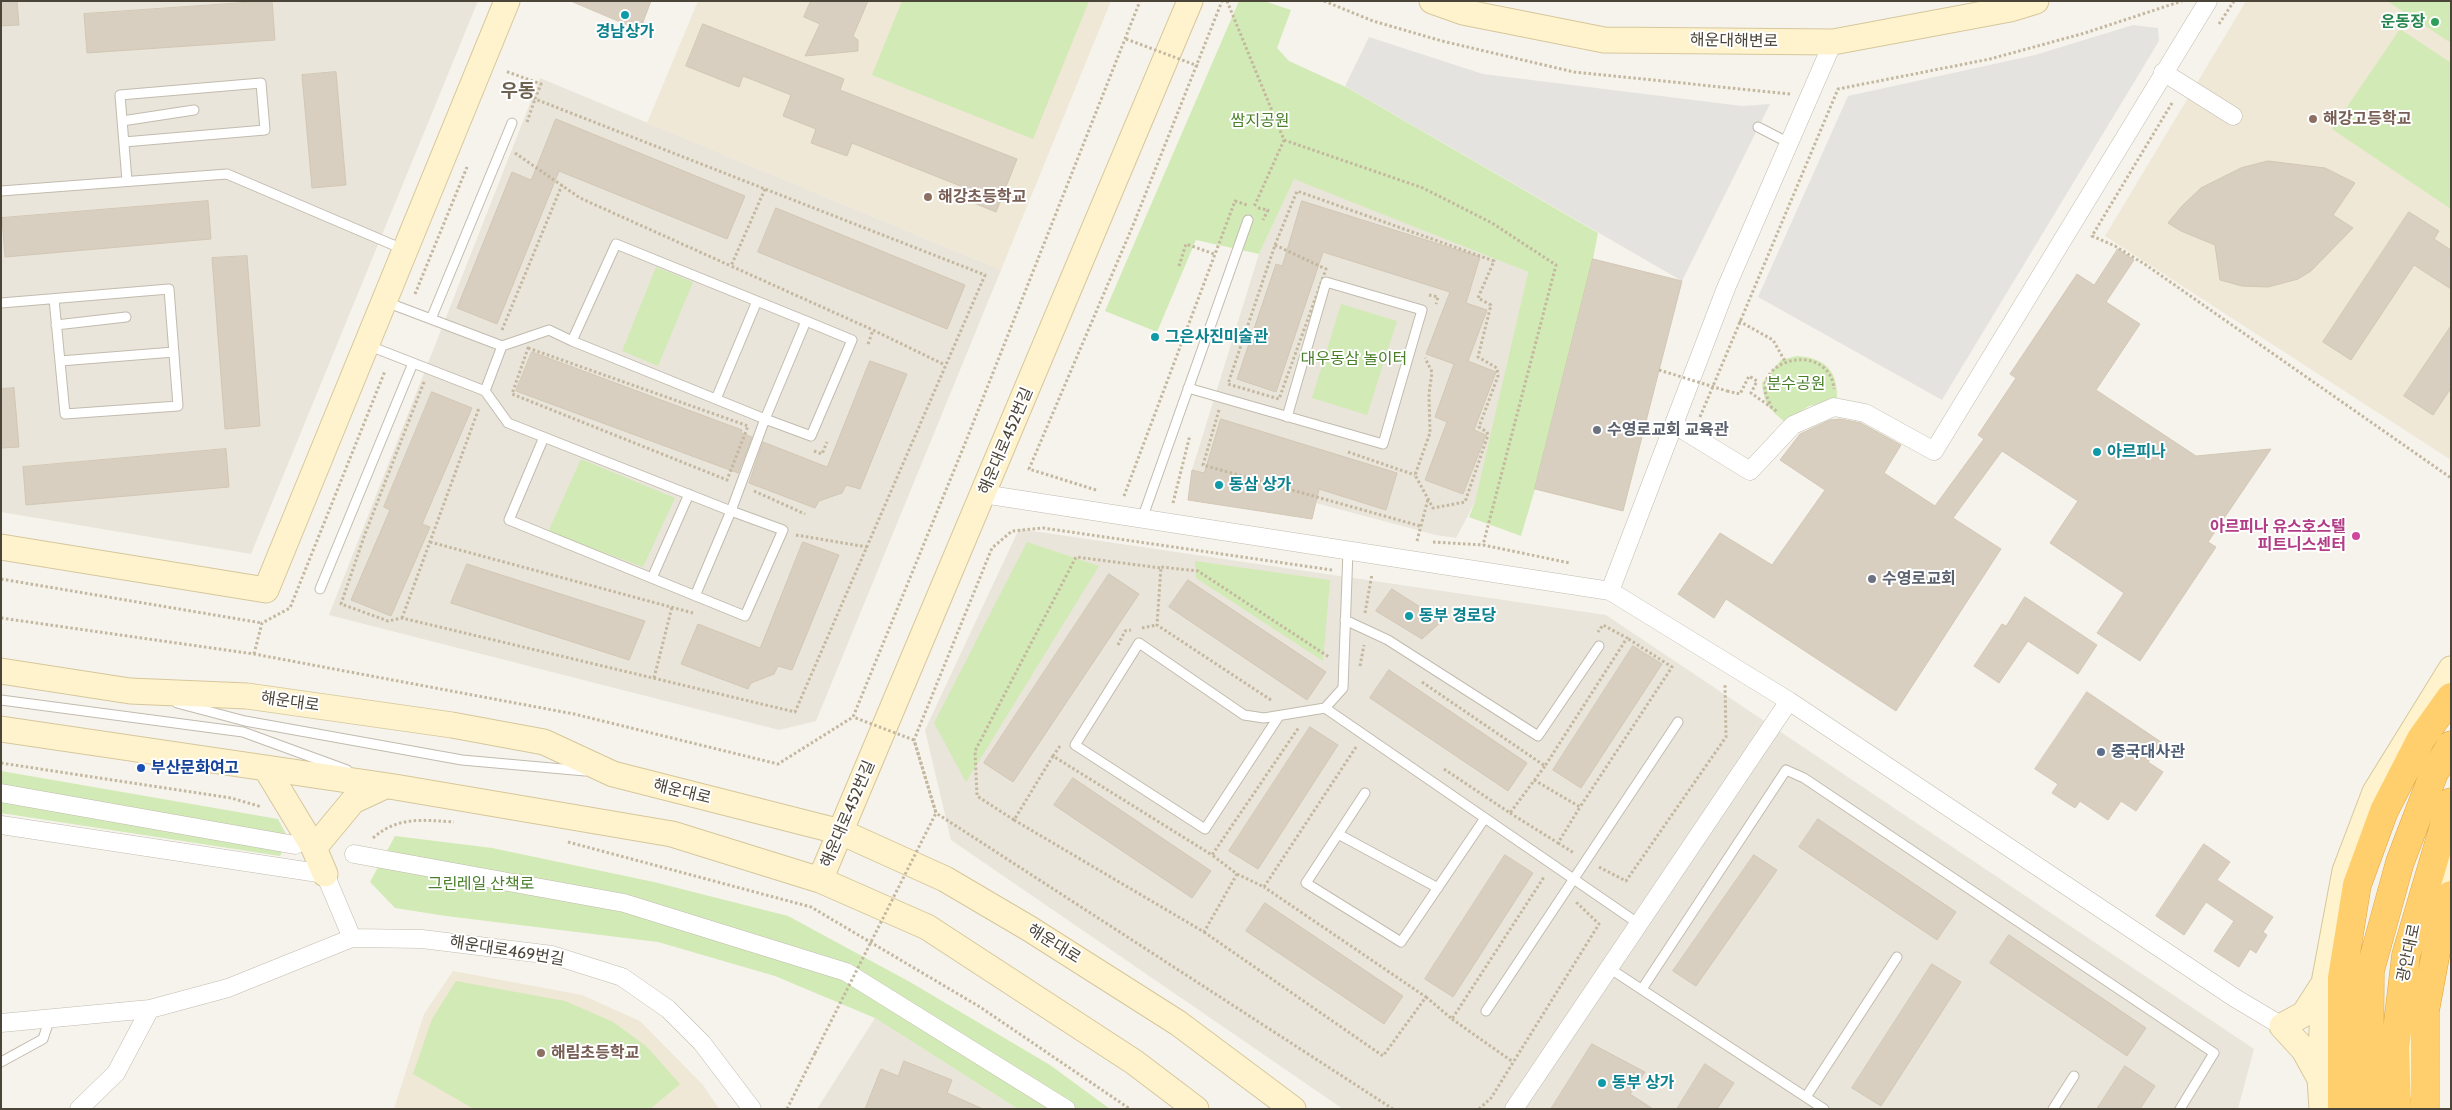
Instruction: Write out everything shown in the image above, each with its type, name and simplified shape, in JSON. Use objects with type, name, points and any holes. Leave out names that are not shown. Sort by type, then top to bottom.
[{"type":"highway","points":[[2342,1109],[2342,978],[2357,885],[2384,811],[2412,755],[2421,738],[2451,698]]},
{"type":"highway","points":[[2369,1109],[2370,971],[2400,862],[2434,773],[2451,745]]},
{"type":"highway","name":"광안대로","points":[[2397,1109],[2394,1048],[2406,955],[2451,802]]},
{"type":"highway","name":"광안대로","points":[[2426,1109],[2425,1011],[2441,925],[2451,895]]},
{"type":"highway","points":[[2440,1109],[2437,1006],[2451,943]]},
{"type":"main road","points":[[1,547],[266,590],[507,1]]},
{"type":"main road","name":"해운대로452번길","points":[[820,880],[842,832],[1190,1]]},
{"type":"main road","name":"해운대해변로","points":[[1432,1],[1464,12],[1604,40],[1833,42],[2010,9],[2036,1]]},
{"type":"main road","points":[[2322,1109],[2320,1079],[2324,983],[2345,871],[2375,792],[2451,669]]},
{"type":"main road","name":"해운대로","points":[[1,671],[130,691],[247,696],[452,725],[544,742],[613,774],[842,832],[944,878],[1030,929],[1178,1023],[1293,1109]]},
{"type":"main road","points":[[1,729],[390,787],[672,834],[820,880],[927,927],[1134,1062],[1196,1109]]},
{"type":"main road","points":[[267,770],[304,847],[325,874]]},
{"type":"main road","points":[[304,847],[353,801],[390,787]]},
{"type":"main road","points":[[2407,1109],[2406,1087],[2417,965],[2451,856]]},
{"type":"main road","points":[[2320,1079],[2304,1050],[2282,1026],[2304,1014],[2324,983]]},
{"type":"street","points":[[1675,425],[1750,471],[1793,425],[1834,407],[1865,413],[1934,450],[2208,1]]},
{"type":"street","points":[[1610,591],[1726,288],[1833,42]]},
{"type":"street","points":[[2163,72],[2233,116]]},
{"type":"street","points":[[983,494],[1610,591],[1789,701],[2235,998],[2282,1026]]},
{"type":"street","points":[[1514,1109],[1789,701]]},
{"type":"street","points":[[1,793],[304,847]]},
{"type":"street","points":[[1,825],[325,874],[352,938],[228,988],[150,1009],[1,1023]]},
{"type":"street","points":[[354,854],[624,903],[846,972],[1066,1109]]},
{"type":"street","name":"해운대로469번길","points":[[352,938],[422,939],[552,955],[622,977],[668,1009],[702,1043],[752,1109]]},
{"type":"street","points":[[79,1109],[116,1073],[150,1009]]},
{"type":"lane","points":[[124,142],[265,130],[261,83],[120,95],[127,182]]},
{"type":"lane","points":[[122,121],[194,110]]},
{"type":"lane","points":[[431,319],[512,123]]},
{"type":"lane","points":[[1758,127],[1789,143]]},
{"type":"lane","points":[[1,192],[227,174],[405,250]]},
{"type":"lane","points":[[1142,518],[1248,220]]},
{"type":"lane","points":[[384,301],[502,346],[549,330],[572,341],[811,436],[852,340],[616,244],[572,341]]},
{"type":"lane","points":[[1188,388],[1287,417],[1383,444],[1422,310],[1326,282],[1287,417]]},
{"type":"lane","points":[[1,303],[169,289],[178,406],[65,414],[54,299]]},
{"type":"lane","points":[[716,399],[757,301]]},
{"type":"lane","points":[[56,325],[126,317]]},
{"type":"lane","points":[[695,596],[731,511],[765,419],[806,321]]},
{"type":"lane","points":[[367,345],[485,391],[508,422],[783,530],[745,616],[509,520],[544,437]]},
{"type":"lane","points":[[485,391],[502,346]]},
{"type":"lane","points":[[60,361],[174,352]]},
{"type":"lane","points":[[320,589],[413,363]]},
{"type":"lane","points":[[652,578],[689,494]]},
{"type":"lane","points":[[1279,716],[1205,830],[1075,745],[1139,643],[1244,715],[1264,718],[1325,708],[1343,688],[1348,550]]},
{"type":"lane","points":[[1345,620],[1388,640],[1538,736],[1598,646]]},
{"type":"lane","points":[[1,700],[243,732],[390,787]]},
{"type":"lane","points":[[1325,708],[1639,924]]},
{"type":"lane","points":[[1486,1011],[1678,722]]},
{"type":"lane","points":[[1642,989],[1786,770],[1804,778],[2214,1053],[2180,1109]]},
{"type":"lane","points":[[1365,793],[1306,883],[1401,942],[1486,818]]},
{"type":"lane","points":[[1338,834],[1438,888]]},
{"type":"lane","points":[[1806,1097],[1897,957]]},
{"type":"lane","points":[[1609,968],[1824,1109]]},
{"type":"lane","points":[[1,1062],[43,1039],[50,1018]]},
{"type":"lane","points":[[2053,1109],[2074,1076]]},
{"type":"path","points":[[1,618],[254,654],[574,714],[778,764],[853,717],[968,437],[1140,1]]},
{"type":"path","points":[[1104,493],[1028,469],[1134,223],[1198,66],[1222,1]]},
{"type":"path","points":[[1123,499],[1235,200],[1254,207],[1284,140],[1227,1]]},
{"type":"path","points":[[1324,1],[1373,21],[1442,42],[1574,72],[1795,94]]},
{"type":"path","points":[[1698,422],[1838,89],[1990,59],[2085,33],[2182,1]]},
{"type":"path","points":[[1126,39],[1198,66]]},
{"type":"path","points":[[505,71],[542,84],[525,126]]},
{"type":"path","points":[[433,383],[425,380],[365,534],[341,604],[388,621],[402,618],[795,712],[985,275],[535,99]]},
{"type":"path","points":[[2172,103],[2092,236],[2116,246],[2154,270],[2451,478]]},
{"type":"path","points":[[1284,140],[1423,188],[1492,223],[1556,265],[1483,545]]},
{"type":"path","points":[[518,144],[515,154],[580,198],[873,330]]},
{"type":"path","points":[[494,327],[502,330],[562,185]]},
{"type":"path","points":[[731,266],[766,189]]},
{"type":"path","points":[[1179,266],[1186,244],[1214,254]]},
{"type":"path","points":[[1276,246],[1326,269],[1279,399],[1228,384],[1276,246]]},
{"type":"path","points":[[1739,321],[1772,340],[1786,363]]},
{"type":"path","points":[[528,348],[748,426],[727,480],[512,394],[528,348]]},
{"type":"path","points":[[1772,408],[1766,394],[1765,384],[1771,374],[1786,363],[1811,360],[1821,365],[1831,375],[1834,393]]},
{"type":"path","points":[[1659,370],[1740,394],[1749,376],[1757,381],[1751,393],[1779,414]]},
{"type":"path","points":[[1,579],[262,623],[290,608],[384,372]]},
{"type":"path","points":[[1679,385],[1683,376]]},
{"type":"path","points":[[402,618],[481,403]]},
{"type":"path","points":[[1212,405],[1229,411]]},
{"type":"path","points":[[1219,408],[1203,465],[1420,526]]},
{"type":"path","points":[[1182,504],[1172,503],[1192,429]]},
{"type":"path","points":[[1340,449],[1415,475]]},
{"type":"path","points":[[753,490],[805,514]]},
{"type":"path","points":[[1428,499],[1416,541],[1483,545],[1578,565]]},
{"type":"path","points":[[1339,571],[1044,528],[1012,531],[992,548],[914,740],[936,813],[1393,1109]]},
{"type":"path","points":[[1329,657],[1198,570],[1161,568],[1076,557],[975,751],[977,796],[1014,820],[1204,932],[1383,1056],[1426,997]]},
{"type":"path","points":[[1157,625],[1161,568]]},
{"type":"path","points":[[1371,574],[1381,575]]},
{"type":"path","points":[[654,678],[672,607]]},
{"type":"path","points":[[254,654],[262,623]]},
{"type":"path","points":[[1116,648],[1126,631],[1157,625],[1268,700],[1277,701]]},
{"type":"path","points":[[1558,843],[1672,667],[1627,638]]},
{"type":"path","points":[[1330,648],[1329,657],[1332,666]]},
{"type":"path","points":[[1599,867],[1626,881],[1726,737],[1725,680]]},
{"type":"path","points":[[853,717],[914,740]]},
{"type":"path","points":[[1212,855],[1304,719]]},
{"type":"path","points":[[1014,820],[1063,740]]},
{"type":"path","points":[[1264,887],[1357,746],[1351,741]]},
{"type":"path","points":[[1053,756],[1212,855],[1237,874],[1264,887],[1426,997],[1513,1062]]},
{"type":"path","points":[[1,763],[231,798],[265,808]]},
{"type":"path","points":[[1534,780],[1580,807]]},
{"type":"path","points":[[1510,812],[1576,853]]},
{"type":"path","points":[[787,1109],[936,813]]},
{"type":"path","points":[[354,854],[386,826],[418,820],[455,822]]},
{"type":"path","points":[[567,842],[812,907],[980,1007],[1130,1109]]},
{"type":"path","points":[[1204,932],[1237,874]]},
{"type":"path","points":[[1452,1018],[1544,876]]},
{"type":"path","points":[[1479,1109],[1491,1098],[1599,924],[1574,900]]},
{"type":"shaded area","points":[[1,1],[478,1],[251,554],[1,512]]},
{"type":"shaded area","name":"해강초등학교","points":[[698,1],[1111,1],[1001,270],[647,123]]},
{"type":"shaded area","name":"해강고등학교","points":[[2246,1],[2451,1],[2451,460],[2105,236]]},
{"type":"shaded area","points":[[2133,25],[2158,28],[2159,41],[1942,400],[1758,297],[1848,96],[2035,55]]},
{"type":"shaded area","points":[[1369,37],[1483,74],[1742,106],[1770,104],[1682,281],[1345,86]]},
{"type":"shaded area","points":[[540,78],[1001,270],[816,721],[779,730],[329,615]]},
{"type":"shaded area","points":[[1294,178],[1528,272],[1476,500],[1456,538],[1436,535],[1192,470],[1259,254]]},
{"type":"shaded area","points":[[1019,529],[1606,615],[2254,1049],[2238,1109],[1343,1109],[951,840],[925,730]]},
{"type":"shaded area","name":"해림초등학교","points":[[453,971],[582,995],[640,1021],[703,1085],[719,1109],[394,1109],[424,1014]]},
{"type":"shaded area","points":[[875,1018],[1018,1109],[817,1109]]},
{"type":"green space","points":[[902,1],[1089,1],[1033,139],[872,75]]},
{"type":"green space","name":"쌈지공원","points":[[1239,1],[1264,1],[1291,10],[1277,48],[1289,61],[1348,88],[1598,233],[1535,489],[1521,536],[1469,517],[1475,502],[1528,272],[1294,179],[1259,254],[1196,240],[1157,332],[1105,311]]},
{"type":"green space","name":"운동장","points":[[2387,1],[2451,1],[2451,43]]},
{"type":"green space","points":[[2400,29],[2451,63],[2451,209],[2332,129]]},
{"type":"green space","points":[[656,267],[693,282],[658,366],[622,351]]},
{"type":"green space","name":"대우동삼 놀이터","points":[[1341,304],[1397,321],[1367,415],[1312,398]]},
{"type":"green space","name":"분수공원","points":[[1797,356],[1816,360],[1828,368],[1835,381],[1837,400],[1809,406],[1785,422],[1768,406],[1762,383],[1781,360]]},
{"type":"green space","points":[[581,459],[675,498],[643,567],[548,532]]},
{"type":"green space","points":[[1027,542],[1099,566],[966,782],[934,723]]},
{"type":"green space","points":[[1195,561],[1330,580],[1323,661],[1196,578]]},
{"type":"green space","points":[[1,771],[278,819],[289,840],[280,856],[1,813]]},
{"type":"green space","name":"그린레일 산책로","points":[[395,836],[492,848],[654,882],[788,916],[910,982],[1050,1065],[1110,1109],[1018,1109],[875,1018],[775,976],[658,942],[395,908],[370,882]]},
{"type":"green space","name":"해림초등학교","points":[[456,981],[565,1001],[613,1022],[646,1046],[680,1084],[650,1109],[474,1109],[413,1074],[432,1019]]},
{"type":"building","points":[[1,1],[17,1],[19,25],[1,26]]},
{"type":"building","points":[[272,1],[275,40],[87,53],[84,14]]},
{"type":"building","name":"경남상가","points":[[571,1],[651,1],[640,30]]},
{"type":"building","points":[[811,1],[868,1],[853,36],[858,40],[858,51],[805,56],[820,24],[804,17]]},
{"type":"building","points":[[703,24],[844,79],[840,90],[1017,159],[996,212],[959,197],[963,187],[852,143],[847,156],[811,143],[816,129],[783,116],[791,95],[743,76],[739,87],[686,66]]},
{"type":"building","points":[[336,72],[346,185],[312,188],[302,75]]},
{"type":"building","points":[[556,119],[745,196],[727,239],[559,171],[497,324],[457,308],[512,172],[531,180]]},
{"type":"building","points":[[2268,161],[2325,168],[2355,183],[2333,215],[2353,228],[2311,271],[2298,279],[2268,287],[2242,286],[2220,280],[2215,245],[2181,231],[2168,223],[2201,188],[2241,168]]},
{"type":"building","points":[[208,201],[211,239],[5,257],[2,218]]},
{"type":"building","points":[[1302,201],[1480,257],[1466,303],[1487,310],[1468,361],[1496,372],[1474,430],[1486,435],[1463,494],[1425,480],[1447,422],[1435,417],[1454,364],[1426,354],[1450,292],[1323,252],[1276,392],[1237,379],[1276,264],[1282,266]]},
{"type":"building","points":[[776,208],[965,285],[947,329],[758,252]]},
{"type":"building","points":[[2409,212],[2439,231],[2434,239],[2451,250],[2451,289],[2414,265],[2351,360],[2323,342]]},
{"type":"building","points":[[2118,249],[2134,260],[2106,302],[2140,324],[2096,390],[2196,456],[2271,449],[2208,542],[2216,547],[2140,661],[2097,633],[2124,593],[2050,543],[2078,501],[2002,451],[1953,518],[2001,549],[1896,711],[1726,599],[1714,618],[1678,594],[1720,533],[1772,565],[1825,490],[1780,460],[1800,434],[1830,420],[1840,419],[1861,423],[1901,445],[1884,473],[1935,506],[1984,439],[1978,435],[2016,378],[2010,374],[2077,274],[2094,285]]},
{"type":"building","points":[[247,256],[260,426],[225,429],[212,258]]},
{"type":"building","name":"수영로교회 교육관","points":[[1593,259],[1682,281],[1623,511],[1535,489]]},
{"type":"building","points":[[2451,326],[2451,388],[2433,415],[2404,396]]},
{"type":"building","points":[[532,352],[742,430],[741,433],[752,437],[738,473],[516,391]]},
{"type":"building","points":[[870,361],[907,374],[860,489],[846,485],[842,493],[819,501],[815,508],[749,483],[763,442],[827,467]]},
{"type":"building","points":[[14,388],[19,447],[1,448],[1,389]]},
{"type":"building","points":[[432,392],[472,408],[422,524],[430,527],[391,616],[351,600],[390,510],[384,507]]},
{"type":"building","points":[[1221,419],[1397,473],[1386,510],[1319,489],[1312,519],[1188,500],[1192,470],[1204,473]]},
{"type":"building","points":[[226,449],[229,487],[26,505],[23,467]]},
{"type":"building","points":[[803,542],[839,555],[792,670],[778,666],[774,674],[751,683],[748,689],[681,664],[698,624],[760,648]]},
{"type":"building","points":[[467,564],[645,621],[629,660],[451,603]]},
{"type":"building","points":[[1109,574],[1139,594],[1013,782],[984,763]]},
{"type":"building","points":[[1188,580],[1326,672],[1307,700],[1169,607]]},
{"type":"building","name":"동부 경로당","points":[[1392,589],[1442,621],[1422,639],[1376,611]]},
{"type":"building","points":[[2025,597],[2097,645],[2078,674],[2028,641],[1999,683],[1974,666],[2002,624],[2006,626]]},
{"type":"building","points":[[1633,646],[1662,664],[1581,788],[1553,770]]},
{"type":"building","points":[[1389,670],[1527,763],[1508,791],[1370,698]]},
{"type":"building","name":"중국대사관","points":[[2087,692],[2161,742],[2148,762],[2163,772],[2136,811],[2121,801],[2108,820],[2080,801],[2075,808],[2052,793],[2058,784],[2035,769]]},
{"type":"building","points":[[1310,727],[1338,745],[1258,869],[1229,851]]},
{"type":"building","points":[[1073,778],[1211,871],[1192,898],[1054,805]]},
{"type":"building","points":[[1818,819],[1956,912],[1937,940],[1799,847]]},
{"type":"building","points":[[2204,844],[2230,862],[2217,880],[2273,917],[2263,932],[2267,935],[2256,953],[2250,949],[2239,967],[2214,951],[2234,921],[2206,902],[2184,935],[2156,916]]},
{"type":"building","points":[[1505,855],[1533,873],[1453,997],[1425,979]]},
{"type":"building","points":[[1754,855],[1777,870],[1696,986],[1673,971]]},
{"type":"building","points":[[1265,903],[1403,996],[1384,1024],[1246,931]]},
{"type":"building","points":[[2009,935],[2146,1028],[2127,1056],[1990,963]]},
{"type":"building","points":[[1932,964],[1961,982],[1881,1106],[1852,1088]]},
{"type":"building","name":"동부 상가","points":[[1592,1044],[1645,1072],[1630,1094],[1653,1109],[1551,1109]]},
{"type":"building","points":[[904,1061],[952,1080],[947,1093],[983,1109],[865,1109],[881,1069],[898,1076]]},
{"type":"building","points":[[1705,1064],[1734,1083],[1717,1109],[1677,1109]]},
{"type":"building","points":[[2125,1066],[2155,1086],[2140,1109],[2097,1109]]},
{"type":"place","name":"경남상가","points":[[625,15]]},
{"type":"place","name":"운동장","points":[[2435,22]]},
{"type":"place","name":"해강고등학교","points":[[2313,119]]},
{"type":"place","name":"해강초등학교","points":[[928,197]]},
{"type":"place","name":"그은사진미술관","points":[[1155,337]]},
{"type":"place","name":"수영로교회 교육관","points":[[1597,430]]},
{"type":"place","name":"아르피나","points":[[2097,452]]},
{"type":"place","name":"동삼 상가","points":[[1219,485]]},
{"type":"place","name":"아르피나 유스호스텔 피트니스센터","points":[[2356,536]]},
{"type":"place","name":"수영로교회","points":[[1872,579]]},
{"type":"place","name":"동부 경로당","points":[[1409,616]]},
{"type":"place","name":"중국대사관","points":[[2101,752]]},
{"type":"place","name":"부산문화여고","points":[[141,768]]},
{"type":"place","name":"해림초등학교","points":[[541,1053]]},
{"type":"place","name":"동부 상가","points":[[1602,1083]]},
{"type":"district","name":"우동","points":[[518,91]]}]
